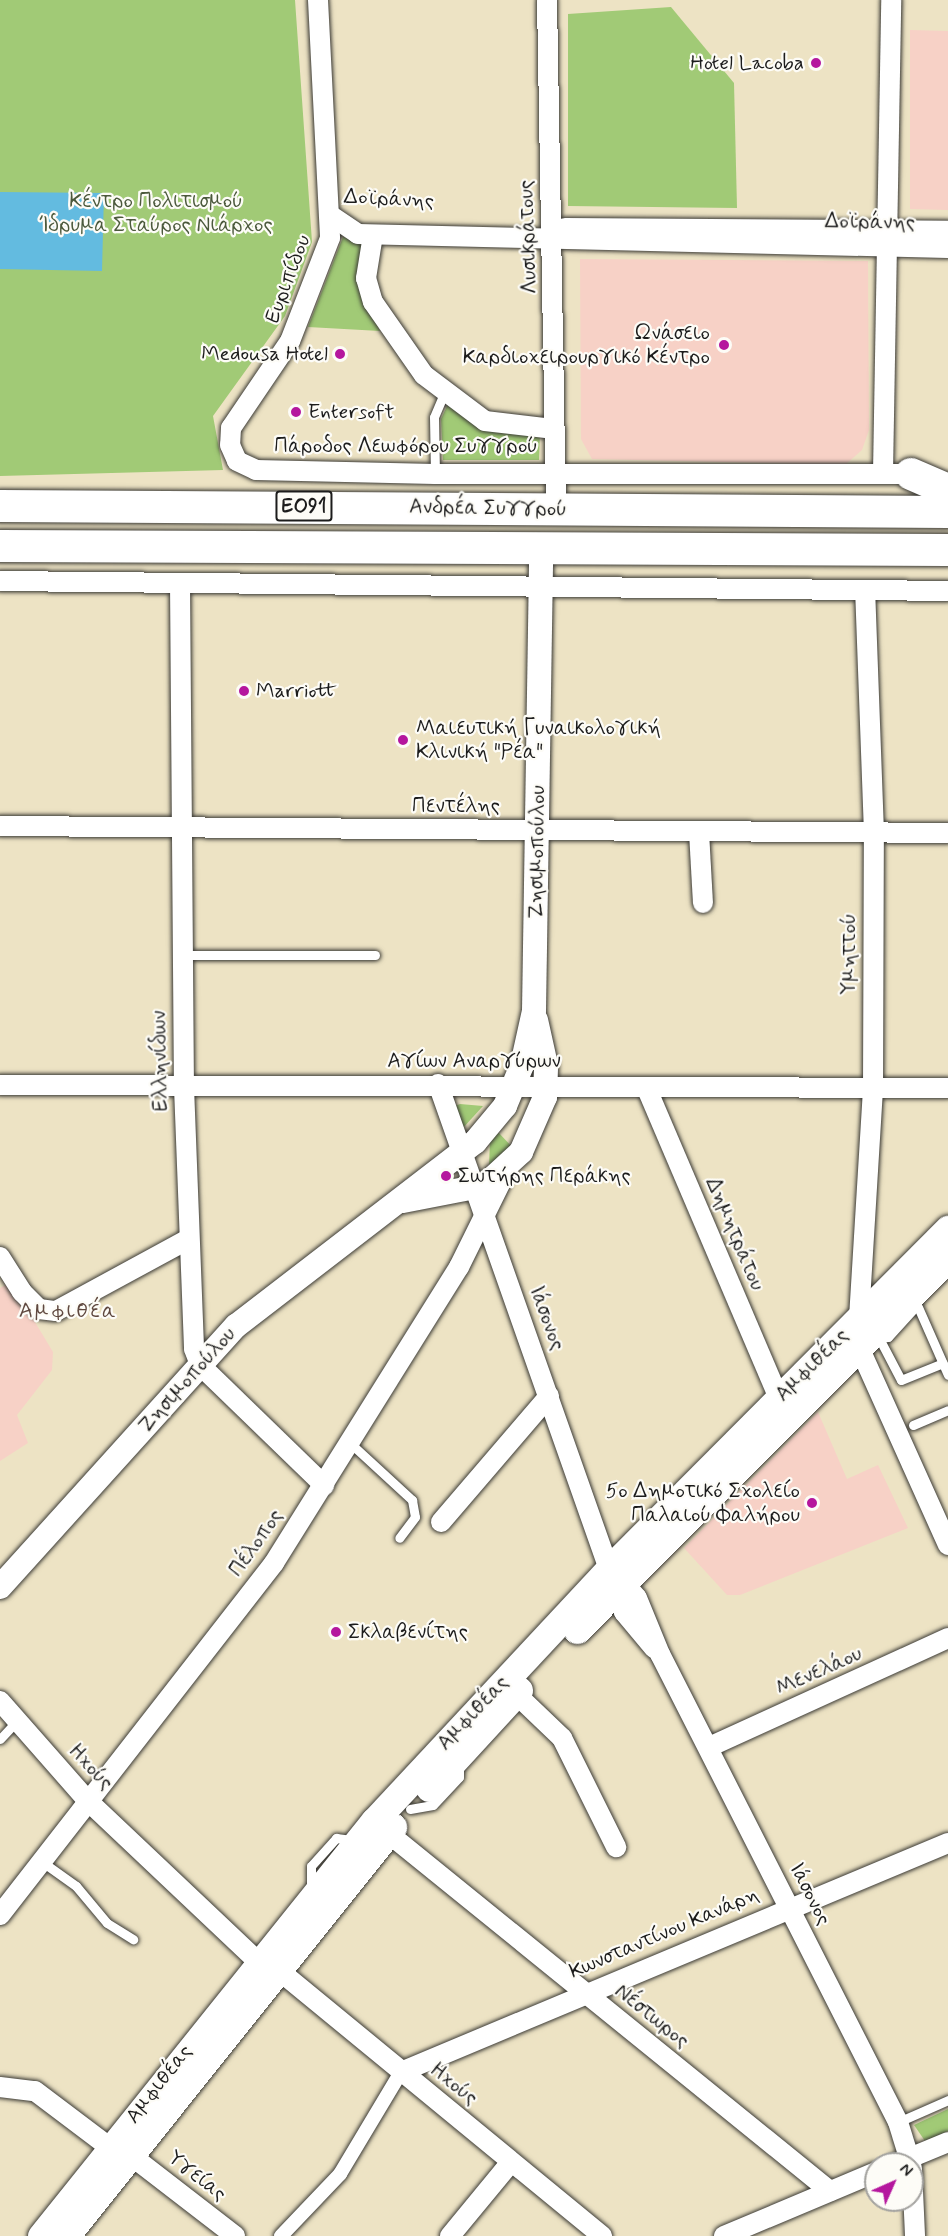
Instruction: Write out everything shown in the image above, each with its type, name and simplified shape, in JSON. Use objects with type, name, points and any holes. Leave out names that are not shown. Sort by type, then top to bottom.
[{"type":"highway","points":[[897,474],[948,490]]},
{"type":"highway","name":"Ανδρέα Συγγρού","points":[[9,503],[948,512]]},
{"type":"highway","points":[[0,546],[44,548]]},
{"type":"highway","name":"Ανδρέα Συγγρού","points":[[44,548],[948,550]]},
{"type":"highway","name":"ΕΟ91","points":[[0,552],[44,548]]},
{"type":"main road","name":"Αμφιθέας","points":[[41,2236],[119,2150],[266,1964],[312,1895],[358,1840],[617,1580],[867,1335],[948,1229]]},
{"type":"main road","name":"Αμφιθέας","points":[[266,1964],[516,1694],[778,1399],[915,1301],[948,1258]]},
{"type":"main road","name":"Αμφιθέας","points":[[66,2236],[119,2150]]},
{"type":"street","name":"Ευριπίδου","points":[[256,470],[232,453],[231,428],[295,332],[325,261],[333,217],[318,0]]},
{"type":"street","name":"Λυσικράτους","points":[[547,0],[554,234],[553,429],[556,508]]},
{"type":"street","points":[[891,0],[887,239],[897,474]]},
{"type":"street","name":"Δοϊράνης","points":[[333,217],[360,224],[554,234]]},
{"type":"street","name":"Δοϊράνης","points":[[333,217],[358,234],[374,235],[554,234],[887,239],[948,248]]},
{"type":"street","name":"Δοϊράνης","points":[[887,239],[948,231]]},
{"type":"street","points":[[374,235],[366,278],[373,302],[403,351],[444,394],[485,421],[553,429]]},
{"type":"street","name":"Πάροδος Λεωφόρου Συγγρού","points":[[256,470],[435,474],[555,470]]},
{"type":"street","name":"Ανδρέα Συγγρού","points":[[555,470],[948,474]]},
{"type":"street","name":"Ζησιμοπούλου","points":[[401,1201],[475,1188],[507,1170],[537,1124],[545,1084],[534,1011],[541,549]]},
{"type":"street","points":[[0,581],[542,584],[948,591]]},
{"type":"street","name":"Ελληνίδων","points":[[180,582],[180,829],[187,1240],[200,1365]]},
{"type":"street","name":"Υμηττού","points":[[865,590],[874,833],[873,1088],[867,1335]]},
{"type":"street","name":"Πεντέλης","points":[[0,826],[948,833]]},
{"type":"street","points":[[699,832],[703,903]]},
{"type":"street","name":"Ζησιμοπούλου","points":[[0,1587],[200,1365],[252,1312],[401,1201],[489,1128],[516,1083],[534,1011]]},
{"type":"street","name":"Αγίων Αναργύρων","points":[[0,1084],[184,1087],[516,1083],[647,1089],[948,1088]]},
{"type":"street","name":"Ιάσονος","points":[[438,1084],[633,1626],[660,1654],[709,1747],[898,2122],[904,2152]]},
{"type":"street","name":"Δημητράτου","points":[[647,1089],[778,1399]]},
{"type":"street","name":"Πέλοπος","points":[[0,1915],[87,1800],[274,1563],[464,1257],[486,1218],[507,1170]]},
{"type":"street","points":[[0,1257],[22,1292],[39,1309],[56,1311],[187,1240]]},
{"type":"street","points":[[464,1257],[488,1260],[504,1271]]},
{"type":"street","points":[[867,1335],[946,1534]]},
{"type":"street","points":[[200,1365],[324,1485]]},
{"type":"street","points":[[441,1522],[549,1396]]},
{"type":"street","name":"Μενελάου","points":[[709,1747],[948,1638]]},
{"type":"street","points":[[516,1694],[562,1738],[616,1847]]},
{"type":"street","name":"Ηχούς","points":[[0,1701],[87,1800],[266,1964],[602,2236]]},
{"type":"street","name":"Νέστωρος","points":[[388,1833],[830,2191]]},
{"type":"street","name":"Κωνσταντίνου Κανάρη","points":[[401,2072],[584,1992],[948,1843]]},
{"type":"street","points":[[281,2236],[340,2174],[401,2072]]},
{"type":"street","name":"Υγείας","points":[[0,2087],[35,2091],[235,2236]]},
{"type":"street","points":[[924,2155],[948,2142]]},
{"type":"street","points":[[450,2236],[512,2162]]},
{"type":"street","points":[[724,2236],[864,2177]]},
{"type":"street","name":"Ιάσονος","points":[[912,2212],[915,2236]]},
{"type":"lane","points":[[435,474],[434,417],[444,394]]},
{"type":"lane","points":[[183,955],[375,955]]},
{"type":"lane","points":[[915,1301],[948,1375]]},
{"type":"lane","points":[[867,1335],[901,1380],[943,1363]]},
{"type":"lane","points":[[913,1425],[948,1410]]},
{"type":"lane","points":[[349,1442],[412,1500],[415,1517],[399,1538]]},
{"type":"lane","points":[[0,1739],[17,1721]]},
{"type":"lane","points":[[41,1861],[76,1886],[107,1923],[133,1939]]},
{"type":"lane","points":[[898,2122],[948,2100]]},
{"type":"shaded area","points":[[910,30],[948,31],[948,210],[910,209]]},
{"type":"shaded area","name":"Ωνάσειο Καρδιοχειρουργικό Κέντρο","points":[[580,259],[868,261],[869,430],[862,450],[845,465],[592,459],[581,439]]},
{"type":"shaded area","points":[[11,1282],[53,1352],[52,1370],[17,1415],[28,1443],[0,1461],[0,1288]]},
{"type":"shaded area","name":"5ο Δημοτικό Σχολείο Παλαιού Φαλήρου","points":[[818,1412],[847,1479],[878,1465],[908,1528],[740,1595],[727,1595],[684,1548]]},
{"type":"green space","name":"Κέντρο Πολιτισμού Ίδρυμα Σταύρος Νιάρχος","points":[[0,0],[295,0],[312,242],[285,316],[213,416],[223,470],[0,476]]},
{"type":"green space","points":[[671,7],[734,83],[737,208],[568,206],[568,14]]},
{"type":"green space","points":[[343,237],[364,241],[368,304],[380,331],[308,327]]},
{"type":"green space","points":[[448,404],[540,433],[539,460],[443,460],[441,419]]},
{"type":"green space","points":[[460,1104],[483,1106],[463,1128],[455,1106]]},
{"type":"green space","points":[[498,1132],[512,1147],[489,1167],[490,1139]]},
{"type":"green space","points":[[948,2109],[948,2131],[925,2141],[914,2125]]},
{"type":"water","points":[[0,192],[104,193],[102,271],[0,269]]},
{"type":"place","name":"Hotel Lacoba","points":[[816,63]]},
{"type":"place","name":"Ωνάσειο Καρδιοχειρουργικό Κέντρο","points":[[724,345]]},
{"type":"place","name":"Medousa Hotel","points":[[340,354]]},
{"type":"place","name":"Entersoft","points":[[296,412]]},
{"type":"place","name":"Marriott","points":[[244,691]]},
{"type":"place","name":"Μαιευτική Γυναικολογική Κλινική \"Ρέα\"","points":[[403,740]]},
{"type":"place","name":"Σωτήρης Περάκης","points":[[446,1176]]},
{"type":"place","name":"5ο Δημοτικό Σχολείο Παλαιού Φαλήρου","points":[[812,1503]]},
{"type":"place","name":"Σκλαβενίτης","points":[[336,1632]]},
{"type":"district","name":"Αμφιθέα","points":[[68,1312]]}]
